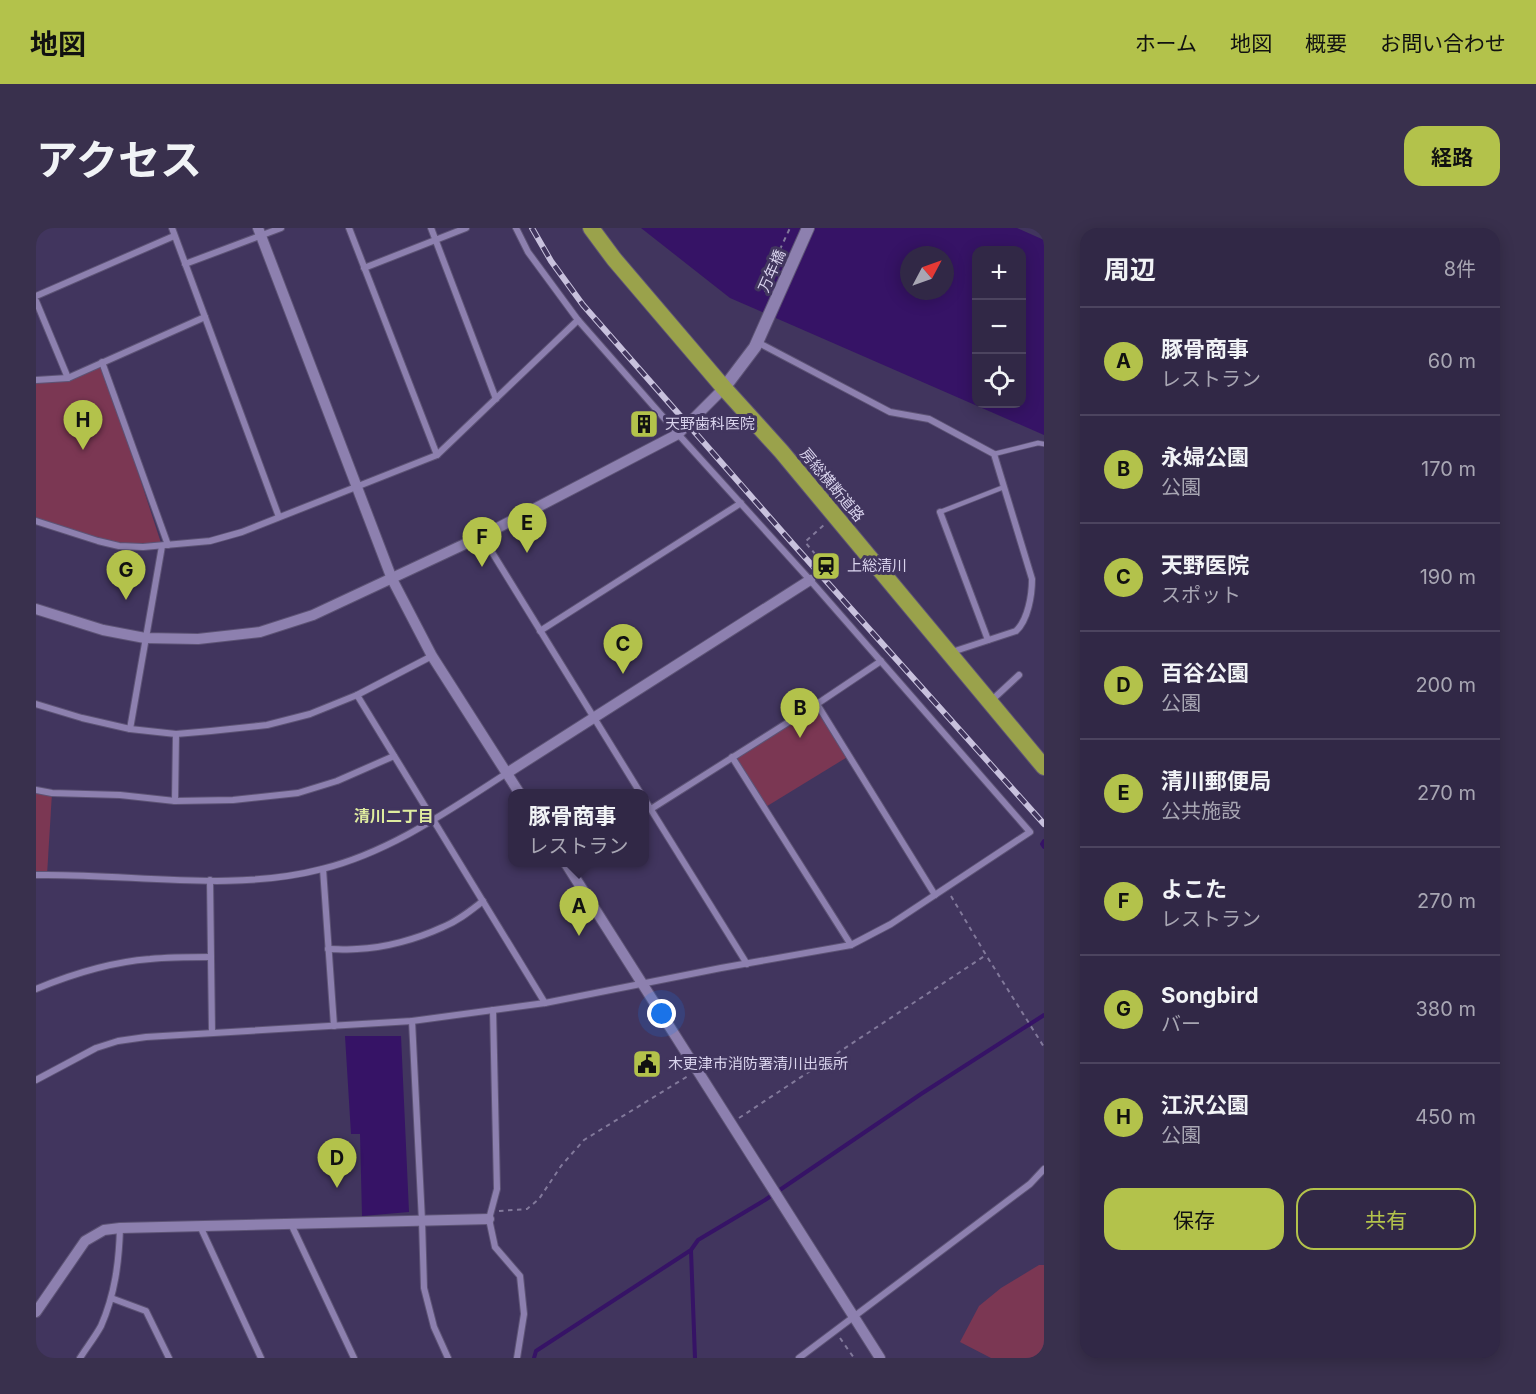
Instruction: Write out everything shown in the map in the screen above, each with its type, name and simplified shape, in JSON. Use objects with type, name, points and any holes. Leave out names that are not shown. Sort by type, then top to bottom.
[{"type":"highway","name":"房総横断道路","points":[[591,228],[614,259],[781,452],[1044,767]]},
{"type":"main road","name":"万年橋","points":[[724,388],[755,347],[808,228]]},
{"type":"street","points":[[172,228],[279,517]]},
{"type":"street","points":[[185,264],[259,232],[281,228]]},
{"type":"street","points":[[349,228],[437,455]]},
{"type":"street","points":[[430,228],[496,399]]},
{"type":"street","points":[[364,268],[466,228]]},
{"type":"street","points":[[36,1080],[96,1048],[118,1041],[146,1037],[412,1021],[545,1003],[851,945],[891,924],[1030,832],[810,580],[578,320],[528,252],[516,228]]},
{"type":"street","points":[[259,232],[392,579],[432,656],[517,789]]},
{"type":"street","points":[[68,378],[36,299],[174,236]]},
{"type":"street","points":[[36,380],[68,378],[205,317]]},
{"type":"street","points":[[36,520],[119,546],[143,547],[210,542],[242,532],[437,455],[578,320]]},
{"type":"street","points":[[757,342],[890,412],[929,419],[994,454],[1032,579],[1032,593],[1022,625],[1016,631],[948,653]]},
{"type":"street","points":[[102,362],[165,545],[145,638],[130,729]]},
{"type":"street","points":[[36,609],[103,630],[145,638],[198,639],[260,632],[313,615],[482,536],[678,434],[724,388]]},
{"type":"street","points":[[540,631],[741,503]]},
{"type":"street","points":[[940,512],[987,640]]},
{"type":"street","points":[[482,536],[638,789]]},
{"type":"street","points":[[36,875],[223,881],[268,878],[322,869],[381,848],[434,820],[810,580]]},
{"type":"street","points":[[36,704],[130,729],[176,734],[211,732],[267,725],[310,714],[357,695],[432,656]]},
{"type":"street","points":[[651,809],[817,704],[880,661]]},
{"type":"street","points":[[989,703],[1019,675]]},
{"type":"street","points":[[357,695],[545,1003]]},
{"type":"street","points":[[817,704],[935,895]]},
{"type":"street","points":[[175,801],[176,734]]},
{"type":"street","points":[[36,790],[175,801],[232,800],[298,793],[338,781],[394,756]]},
{"type":"street","points":[[732,757],[851,945]]},
{"type":"street","points":[[649,806],[747,964]]},
{"type":"street","points":[[567,867],[880,1358]]},
{"type":"street","points":[[322,869],[334,1026]]},
{"type":"street","points":[[210,880],[212,1033]]},
{"type":"street","points":[[328,949],[358,949],[389,945],[420,936],[444,927],[483,901]]},
{"type":"street","points":[[37,986],[79,973],[148,959],[211,957]]},
{"type":"street","points":[[493,1010],[498,1189],[490,1215],[495,1247],[520,1276],[524,1314],[517,1358]]},
{"type":"street","points":[[412,1021],[424,1288],[434,1327],[448,1358]]},
{"type":"street","points":[[800,1358],[1030,1184],[1044,1169]]},
{"type":"street","points":[[36,1312],[85,1241],[104,1230],[422,1221],[490,1215]]},
{"type":"street","points":[[291,1224],[354,1358]]},
{"type":"street","points":[[200,1226],[261,1358]]},
{"type":"street","points":[[80,1358],[101,1325],[111,1298],[117,1278],[120,1228]]},
{"type":"street","points":[[111,1298],[146,1311],[169,1358]]},
{"type":"lane","points":[[994,454],[1038,443],[1044,444]]},
{"type":"lane","points":[[940,512],[1004,487]]},
{"type":"path","points":[[765,292],[774,262],[790,228]]},
{"type":"path","points":[[820,561],[805,542],[834,516]]},
{"type":"path","points":[[946,888],[1044,1047]]},
{"type":"path","points":[[731,1122],[986,955]]},
{"type":"path","points":[[490,1215],[528,1209],[539,1199],[561,1166],[584,1140],[698,1070]]},
{"type":"path","points":[[835,1331],[854,1358]]},
{"type":"shaded area","points":[[641,228],[1017,228],[1044,240],[1044,435],[982,408],[1026,408],[1026,246],[972,246],[972,404],[730,298]]},
{"type":"shaded area","points":[[102,362],[162,546],[119,546],[36,520],[36,380],[68,378]]},
{"type":"shaded area","points":[[817,704],[849,756],[764,808],[732,757]]},
{"type":"shaded area","points":[[36,790],[52,793],[47,875],[36,875]]},
{"type":"shaded area","points":[[345,1036],[401,1036],[409,1212],[362,1216],[360,1134],[351,1134]]},
{"type":"shaded area","points":[[1039,1265],[1044,1265],[1044,1358],[991,1358],[960,1342],[979,1306],[1001,1288]]},
{"type":"waterway","points":[[1044,841],[1042,844],[1044,847]]},
{"type":"waterway","points":[[534,1358],[536,1351],[691,1250],[698,1240],[765,1200],[921,1094],[1044,1015]]},
{"type":"waterway","points":[[691,1251],[695,1358]]},
{"type":"railway","points":[[532,228],[551,261],[583,305],[1044,824]]},
{"type":"place","name":"天野歯科医院","points":[[644,424]]},
{"type":"place","name":"江沢公園","points":[[83,450]]},
{"type":"place","name":"清川郵便局","points":[[527,553]]},
{"type":"place","name":"上総清川","points":[[826,566]]},
{"type":"place","name":"よこた","points":[[482,567]]},
{"type":"place","name":"Songbird","points":[[126,600]]},
{"type":"place","name":"天野医院","points":[[623,674]]},
{"type":"place","name":"永婦公園","points":[[800,738]]},
{"type":"place","name":"豚骨商事","points":[[579,936]]},
{"type":"place","name":"木更津市消防署清川出張所","points":[[647,1064]]},
{"type":"place","name":"百谷公園","points":[[337,1188]]},
{"type":"district","name":"清川二丁目","points":[[394,816]]}]
